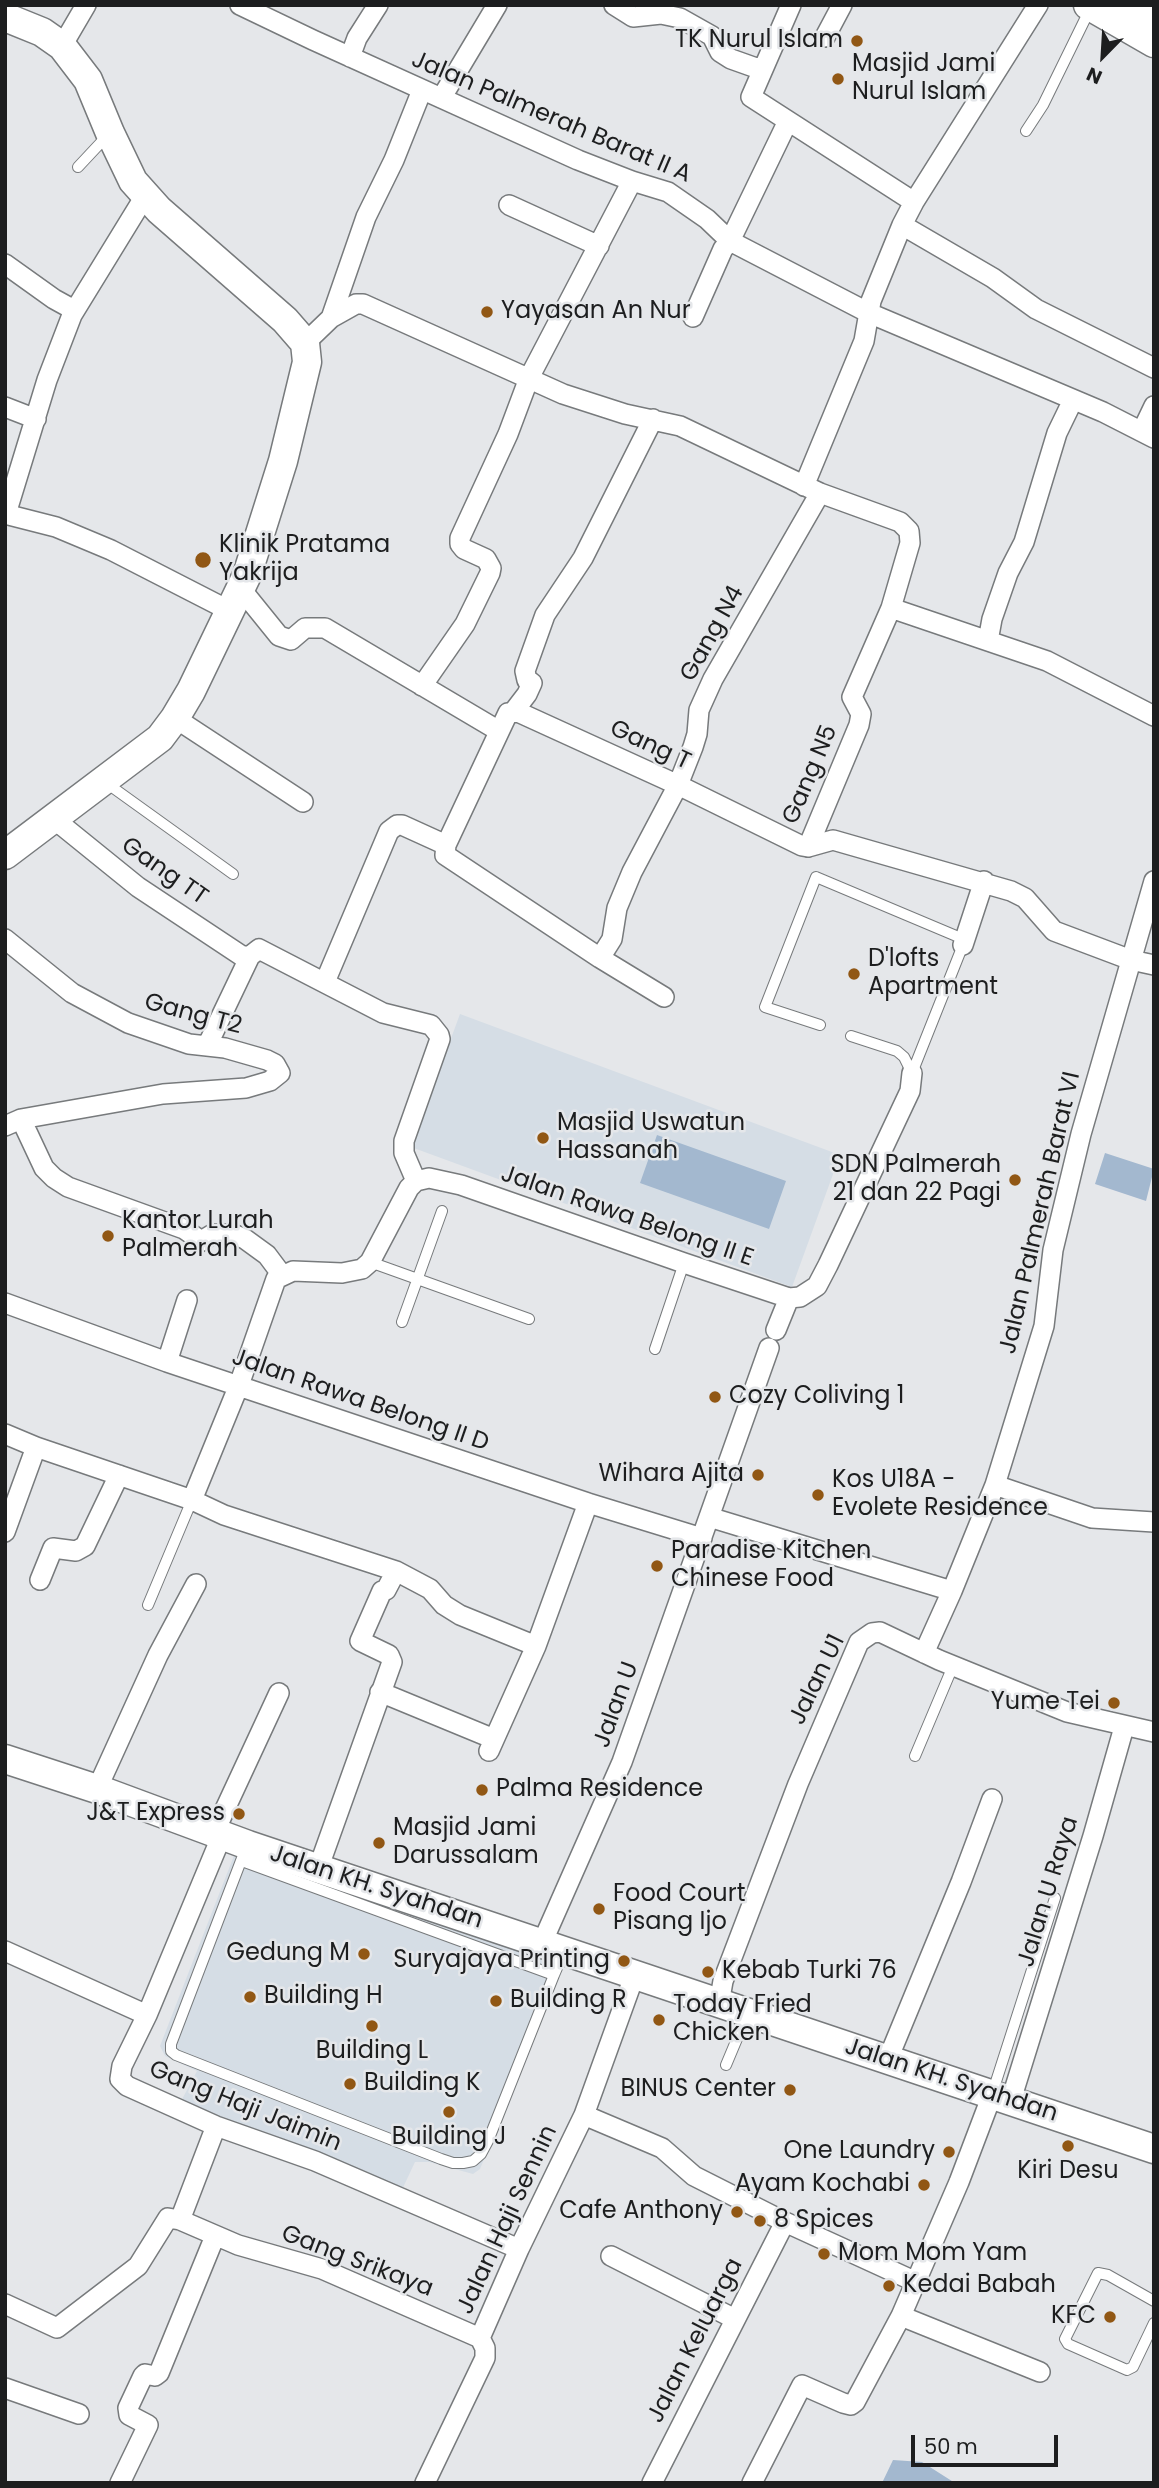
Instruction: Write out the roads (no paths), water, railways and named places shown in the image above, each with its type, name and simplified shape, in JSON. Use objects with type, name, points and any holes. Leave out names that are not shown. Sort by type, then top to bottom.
[{"type":"street","points":[[62,46],[86,5]]},
{"type":"street","name":"Jalan Palmerah Barat II A","points":[[240,5],[578,160],[668,192],[689,205],[730,241],[869,313],[1148,435]]},
{"type":"street","points":[[350,57],[378,5]]},
{"type":"street","points":[[442,97],[497,5]]},
{"type":"street","points":[[614,5],[633,17],[661,14],[680,18],[712,36],[720,52],[731,59],[762,70]]},
{"type":"street","points":[[791,5],[751,97],[914,202]]},
{"type":"street","points":[[825,37],[842,5]]},
{"type":"street","name":"Gang N4","points":[[600,958],[612,939],[617,908],[632,872],[678,785],[697,734],[699,710],[713,679],[812,490],[864,341],[875,287],[902,225],[1038,5]]},
{"type":"street","points":[[1130,5],[1154,19]]},
{"type":"street","points":[[1089,6],[1154,43]]},
{"type":"street","points":[[5,17],[42,32],[62,46],[88,80],[133,181],[145,196],[285,320],[305,343],[307,362],[297,409],[269,508],[235,600],[175,718],[160,738],[5,855]]},
{"type":"street","points":[[331,318],[366,217],[394,160],[422,90]]},
{"type":"street","points":[[693,317],[723,249],[730,241],[788,121]]},
{"type":"street","points":[[422,686],[465,624],[490,573],[491,568],[486,559],[464,548],[460,541],[508,434],[529,378],[632,181]]},
{"type":"street","points":[[145,196],[74,310],[47,380],[6,514],[56,527],[235,600],[279,636],[291,639],[306,628],[325,628],[499,731]]},
{"type":"street","points":[[509,205],[599,246]]},
{"type":"street","points":[[902,225],[993,278],[1036,310],[1154,368]]},
{"type":"street","points":[[5,264],[74,310]]},
{"type":"street","points":[[305,343],[331,318],[356,304],[363,304],[563,394],[601,407],[680,426],[812,490]]},
{"type":"street","points":[[988,641],[992,618],[1008,573],[1024,542],[1057,433],[1073,400]]},
{"type":"street","points":[[1148,435],[1154,406]]},
{"type":"street","points":[[5,407],[36,419]]},
{"type":"street","points":[[653,419],[583,558],[545,615],[525,671],[527,680],[532,683],[514,711],[506,715],[446,845],[445,855],[664,997]]},
{"type":"street","name":"Gang N5","points":[[808,847],[859,725],[861,714],[852,697],[891,608],[910,543],[909,531],[900,522],[812,490]]},
{"type":"street","points":[[891,608],[1047,661],[1154,716]]},
{"type":"street","name":"Gang T","points":[[514,711],[808,847]]},
{"type":"street","points":[[175,718],[303,802]]},
{"type":"street","name":"Gang TT","points":[[54,819],[138,887],[242,956],[250,956]]},
{"type":"street","points":[[324,982],[389,831],[402,825],[446,845]]},
{"type":"street","points":[[808,847],[833,840],[984,881],[1025,898],[1054,930],[1130,964],[1154,965]]},
{"type":"street","points":[[963,945],[984,881]]},
{"type":"street","name":"Jalan Palmerah Barat VI","points":[[952,1591],[995,1485],[1044,1326],[1053,1250],[1088,1110],[1154,881]]},
{"type":"street","name":"Gang T2","points":[[5,939],[72,993],[128,1023],[189,1044],[225,1048],[268,1060],[275,1064],[280,1073],[274,1079],[261,1084],[231,1090],[163,1094],[13,1123]]},
{"type":"street","points":[[192,1500],[239,1385],[276,1279],[293,1271],[353,1272],[362,1269],[370,1262],[409,1188],[416,1181],[404,1153],[404,1141],[439,1035],[431,1025],[383,1013],[263,949],[250,956],[207,1046]]},
{"type":"street","points":[[912,1073],[913,1080],[906,1101],[817,1286],[800,1297],[789,1298],[709,1517],[952,1591],[924,1653]]},
{"type":"street","points":[[13,1123],[44,1168],[68,1187],[184,1229],[197,1238],[198,1243],[213,1234],[233,1234],[246,1239],[267,1255],[282,1275]]},
{"type":"street","name":"Jalan Rawa Belong II E","points":[[416,1181],[429,1178],[461,1185],[789,1298]]},
{"type":"street","points":[[167,1362],[187,1300]]},
{"type":"street","name":"Jalan Rawa Belong II D","points":[[5,1303],[167,1362],[587,1503],[702,1538]]},
{"type":"street","points":[[5,1434],[192,1500],[224,1515],[396,1571],[430,1589],[444,1605],[460,1615],[536,1646]]},
{"type":"street","points":[[5,1532],[36,1447]]},
{"type":"street","points":[[40,1580],[53,1548],[76,1551],[85,1546],[119,1475]]},
{"type":"street","points":[[995,1485],[1092,1518],[1154,1522]]},
{"type":"street","points":[[380,1692],[492,1745],[536,1646],[587,1503]]},
{"type":"street","name":"Jalan U","points":[[554,1956],[709,1517]]},
{"type":"street","points":[[318,1869],[392,1662],[389,1655],[360,1641],[382,1591],[386,1590],[396,1571]]},
{"type":"street","points":[[97,1788],[158,1655],[196,1584]]},
{"type":"street","name":"Jalan U1","points":[[719,2004],[723,1981],[798,1784],[859,1642],[872,1633],[880,1632],[953,1666],[1067,1712],[1124,1727]]},
{"type":"street","name":"Gang Haji Jaimin","points":[[279,1693],[231,1843],[122,2066],[120,2079],[127,2086],[216,2126],[315,2161],[519,2249]]},
{"type":"street","points":[[1124,1727],[1154,1732]]},
{"type":"street","name":"Jalan U Raya","points":[[1002,2098],[1093,1836],[1124,1727]]},
{"type":"street","name":"Jalan KH. Syahdan","points":[[5,1759],[97,1788],[231,1843],[318,1869],[554,1956],[635,1974],[1154,2149]]},
{"type":"street","points":[[888,2059],[992,1799]]},
{"type":"street","points":[[5,1951],[147,2015]]},
{"type":"street","name":"Jalan Haji Sennin","points":[[425,2483],[485,2358],[485,2348],[480,2338],[519,2249],[584,2115],[635,1974]]},
{"type":"street","points":[[752,2483],[802,2385],[851,2405],[855,2402],[901,2316],[959,2182],[1002,2098]]},
{"type":"street","points":[[584,2115],[662,2148],[694,2176],[785,2222],[916,2282]]},
{"type":"street","points":[[5,2304],[57,2328],[138,2266],[168,2218],[180,2220],[216,2126]]},
{"type":"street","name":"Gang Srikaya","points":[[180,2220],[215,2236],[322,2269],[480,2338]]},
{"type":"street","name":"Jalan Keluarga","points":[[652,2483],[785,2222]]},
{"type":"street","points":[[120,2483],[148,2426],[146,2422],[129,2415],[128,2407],[143,2376],[159,2373],[215,2236]]},
{"type":"street","points":[[611,2256],[735,2319]]},
{"type":"street","points":[[901,2316],[1040,2372]]},
{"type":"street","points":[[5,2388],[79,2414]]},
{"type":"lane","points":[[1026,131],[1043,105],[1089,6]]},
{"type":"lane","points":[[78,167],[110,133]]},
{"type":"lane","points":[[103,780],[233,874]]},
{"type":"lane","points":[[820,1026],[765,1007],[816,877],[961,938],[963,945],[912,1073]]},
{"type":"lane","points":[[851,1036],[897,1051],[904,1057],[912,1073]]},
{"type":"lane","points":[[402,1322],[442,1211]]},
{"type":"lane","points":[[370,1262],[529,1319]]},
{"type":"lane","points":[[655,1349],[684,1263]]},
{"type":"lane","points":[[148,1605],[192,1500]]},
{"type":"lane","points":[[915,1756],[953,1666]]},
{"type":"lane","points":[[231,1843],[554,1956],[519,2067],[481,2154],[472,2161],[463,2163],[441,2160],[171,2051],[231,1843]]},
{"type":"lane","points":[[1002,2098],[1055,1898]]},
{"type":"lane","points":[[726,2066],[748,2014]]},
{"type":"lane","points":[[1154,2301],[1108,2275],[1098,2273],[1065,2339],[1068,2344],[1126,2370],[1133,2367],[1151,2337],[1154,2323]]},
{"type":"place","name":"TK Nurul Islam","points":[[857,41]]},
{"type":"place","name":"Masjid Jami Nurul Islam","points":[[838,79]]},
{"type":"place","name":"Yayasan An Nur","points":[[487,312]]},
{"type":"place","name":"Klinik Pratama Yakrija","points":[[203,560]]},
{"type":"place","name":"D'lofts Apartment","points":[[854,974]]},
{"type":"place","name":"Masjid Uswatun Hassanah","points":[[543,1138]]},
{"type":"place","name":"SDN Palmerah 21 dan 22 Pagi","points":[[1015,1180]]},
{"type":"place","name":"Kantor Lurah Palmerah","points":[[108,1236]]},
{"type":"place","name":"Cozy Coliving 1","points":[[715,1397]]},
{"type":"place","name":"Wihara Ajita","points":[[758,1475]]},
{"type":"place","name":"Kos U18A - Evolete Residence","points":[[818,1495]]},
{"type":"place","name":"Paradise Kitchen Chinese Food","points":[[657,1566]]},
{"type":"place","name":"Yume Tei","points":[[1114,1703]]},
{"type":"place","name":"Palma Residence","points":[[482,1790]]},
{"type":"place","name":"J&T Express","points":[[239,1814]]},
{"type":"place","name":"Masjid Jami Darussalam","points":[[379,1843]]},
{"type":"place","name":"Food Court Pisang Ijo","points":[[599,1909]]},
{"type":"place","name":"Gedung M","points":[[364,1954]]},
{"type":"place","name":"Suryajaya Printing","points":[[624,1961]]},
{"type":"place","name":"Kebab Turki 76","points":[[708,1972]]},
{"type":"place","name":"Building H","points":[[250,1997]]},
{"type":"place","name":"Building R","points":[[496,2001]]},
{"type":"place","name":"Today Fried Chicken","points":[[659,2020]]},
{"type":"place","name":"Building L","points":[[372,2026]]},
{"type":"place","name":"Building K","points":[[350,2084]]},
{"type":"place","name":"BINUS Center","points":[[790,2090]]},
{"type":"place","name":"Building J","points":[[449,2112]]},
{"type":"place","name":"Kiri Desu","points":[[1068,2146]]},
{"type":"place","name":"One Laundry","points":[[949,2152]]},
{"type":"place","name":"Ayam Kochabi","points":[[924,2185]]},
{"type":"place","name":"Cafe Anthony","points":[[737,2212]]},
{"type":"place","name":"8 Spices","points":[[760,2221]]},
{"type":"place","name":"Mom Mom Yam","points":[[824,2254]]},
{"type":"place","name":"Kedai Babah","points":[[889,2286]]},
{"type":"place","name":"KFC","points":[[1110,2317]]}]
